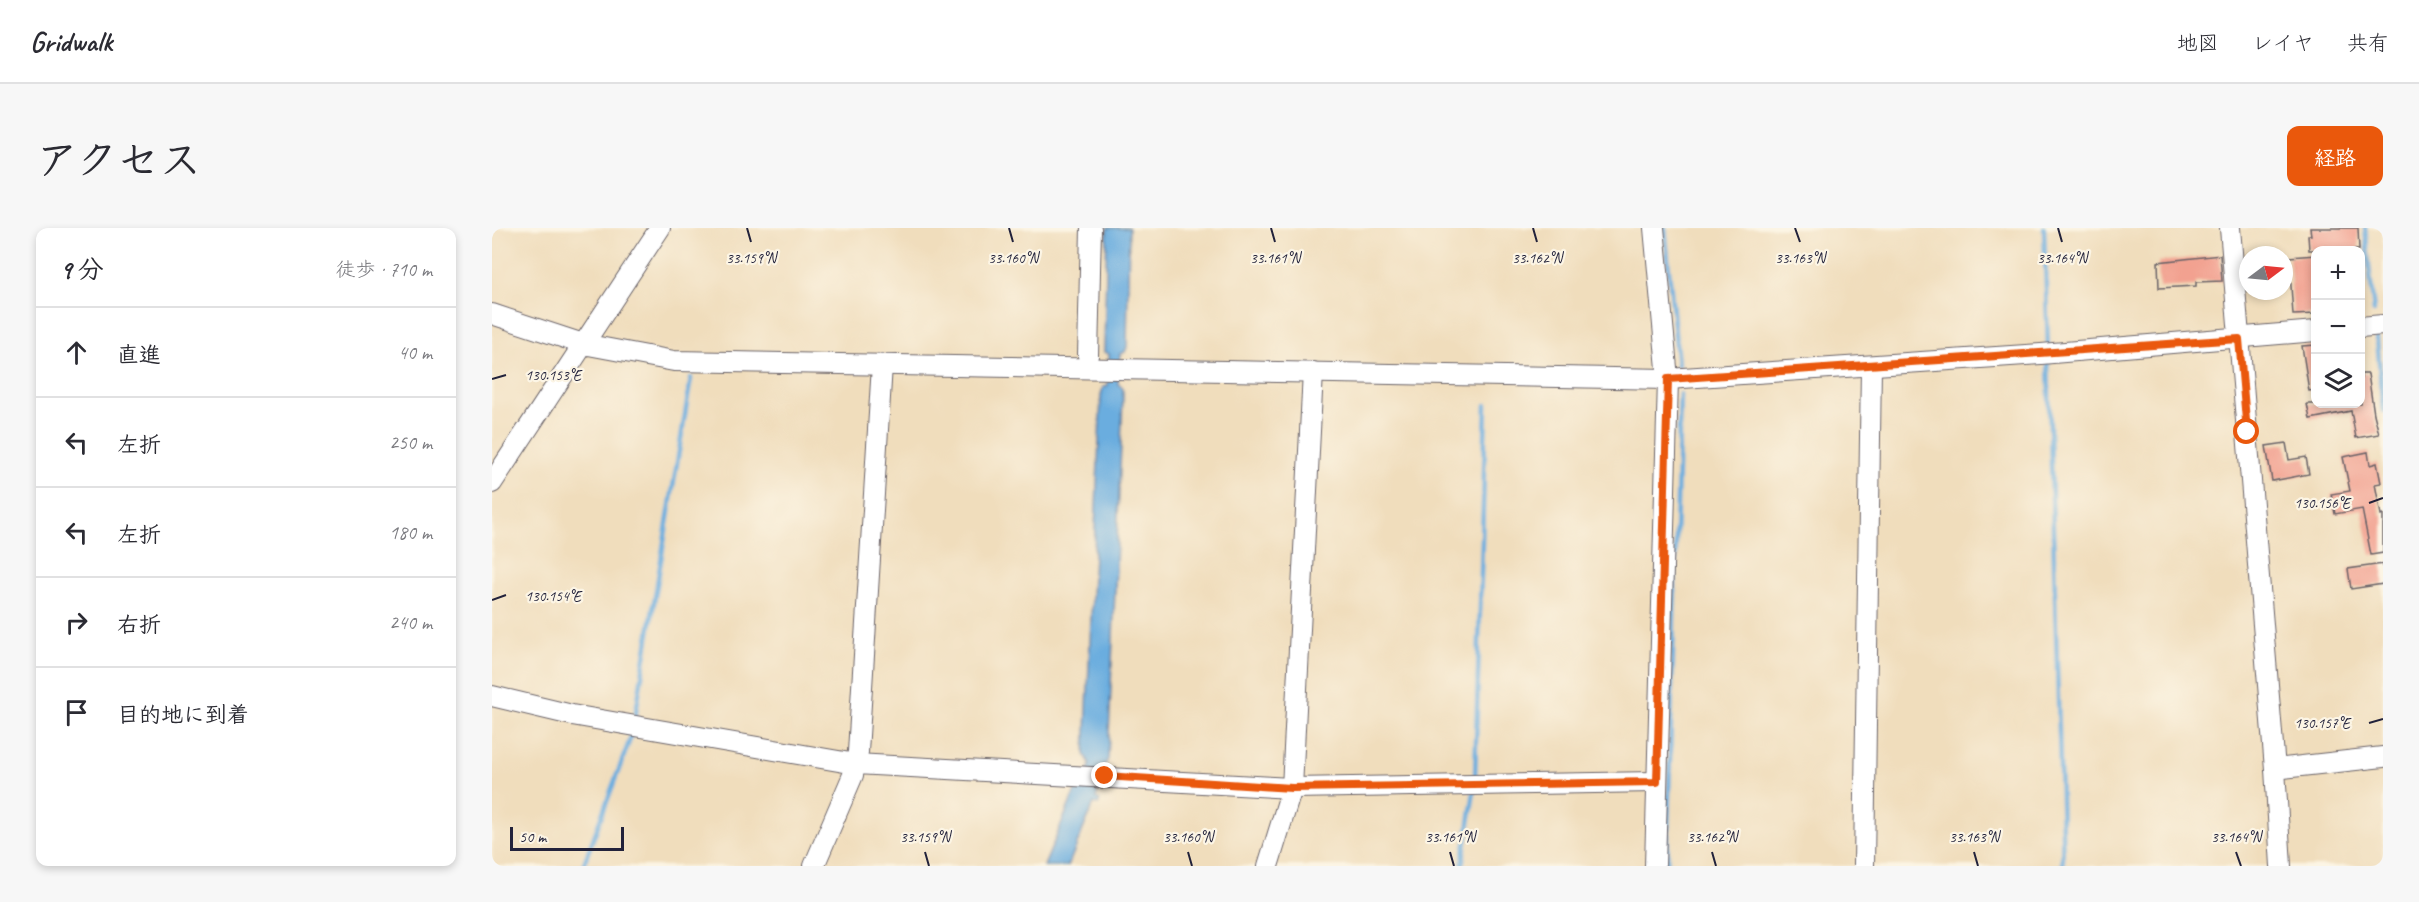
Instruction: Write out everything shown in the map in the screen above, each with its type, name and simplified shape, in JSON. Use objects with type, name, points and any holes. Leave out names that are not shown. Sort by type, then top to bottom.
[{"type":"street","points":[[492,483],[660,228]]},
{"type":"street","points":[[1090,228],[1093,363]]},
{"type":"street","points":[[1654,228],[1668,379],[1655,866]]},
{"type":"street","points":[[2229,228],[2275,769],[2281,866]]},
{"type":"street","points":[[492,314],[583,344],[674,361],[882,364],[1093,363],[1129,370],[1668,379],[2311,332]]},
{"type":"street","points":[[2365,327],[2383,325]]},
{"type":"street","points":[[813,866],[856,764],[882,364]]},
{"type":"street","points":[[1864,866],[1871,366]]},
{"type":"street","points":[[1268,866],[1292,788],[1313,372]]},
{"type":"street","points":[[492,696],[583,717],[856,764],[1292,788],[1657,782]]},
{"type":"street","points":[[2275,769],[2383,757]]},
{"type":"water","points":[[1107,228],[1129,228],[1127,347],[1125,352],[1120,354],[1118,384],[1123,388],[1123,396],[1108,759],[1102,766],[1095,788],[1098,793],[1096,798],[1100,800],[1098,805],[1094,803],[1068,866],[1044,866],[1075,791],[1084,787],[1090,764],[1085,754],[1101,395],[1103,387],[1108,385],[1109,354],[1104,352]]},
{"type":"building","points":[[2310,228],[2358,228],[2359,246],[2311,246],[2309,250],[2308,235],[2311,235]]},
{"type":"building","points":[[2220,255],[2222,281],[2196,282],[2196,286],[2159,288],[2158,262]]},
{"type":"building","points":[[2311,255],[2311,314],[2293,315],[2293,257]]},
{"type":"building","points":[[2311,345],[2311,391],[2309,391],[2302,346]]},
{"type":"building","points":[[2365,374],[2368,374],[2379,434],[2356,438],[2351,411],[2310,419],[2307,404],[2311,404],[2311,408],[2365,408]]},
{"type":"building","points":[[2286,443],[2289,460],[2306,457],[2309,474],[2272,481],[2266,446]]},
{"type":"building","points":[[2368,452],[2370,465],[2377,463],[2381,483],[2375,484],[2381,515],[2383,514],[2383,553],[2371,555],[2362,509],[2335,514],[2331,494],[2350,491],[2343,457]]},
{"type":"building","points":[[2383,564],[2383,584],[2351,589],[2348,569]]},
{"type":"waterway","points":[[1665,228],[1678,365]]},
{"type":"waterway","points":[[2044,228],[2048,348]]},
{"type":"waterway","points":[[2365,228],[2374,312]]},
{"type":"waterway","points":[[2377,338],[2383,411]]},
{"type":"waterway","points":[[2048,360],[2063,866]]},
{"type":"waterway","points":[[635,718],[691,378]]},
{"type":"waterway","points":[[1667,866],[1680,394]]},
{"type":"waterway","points":[[1475,777],[1486,405]]},
{"type":"waterway","points":[[583,866],[632,734]]},
{"type":"waterway","points":[[1462,866],[1474,792]]},
{"type":"route","points":[[1105,776],[1292,788],[1657,782],[1668,379],[2239,339],[2247,432]]}]
